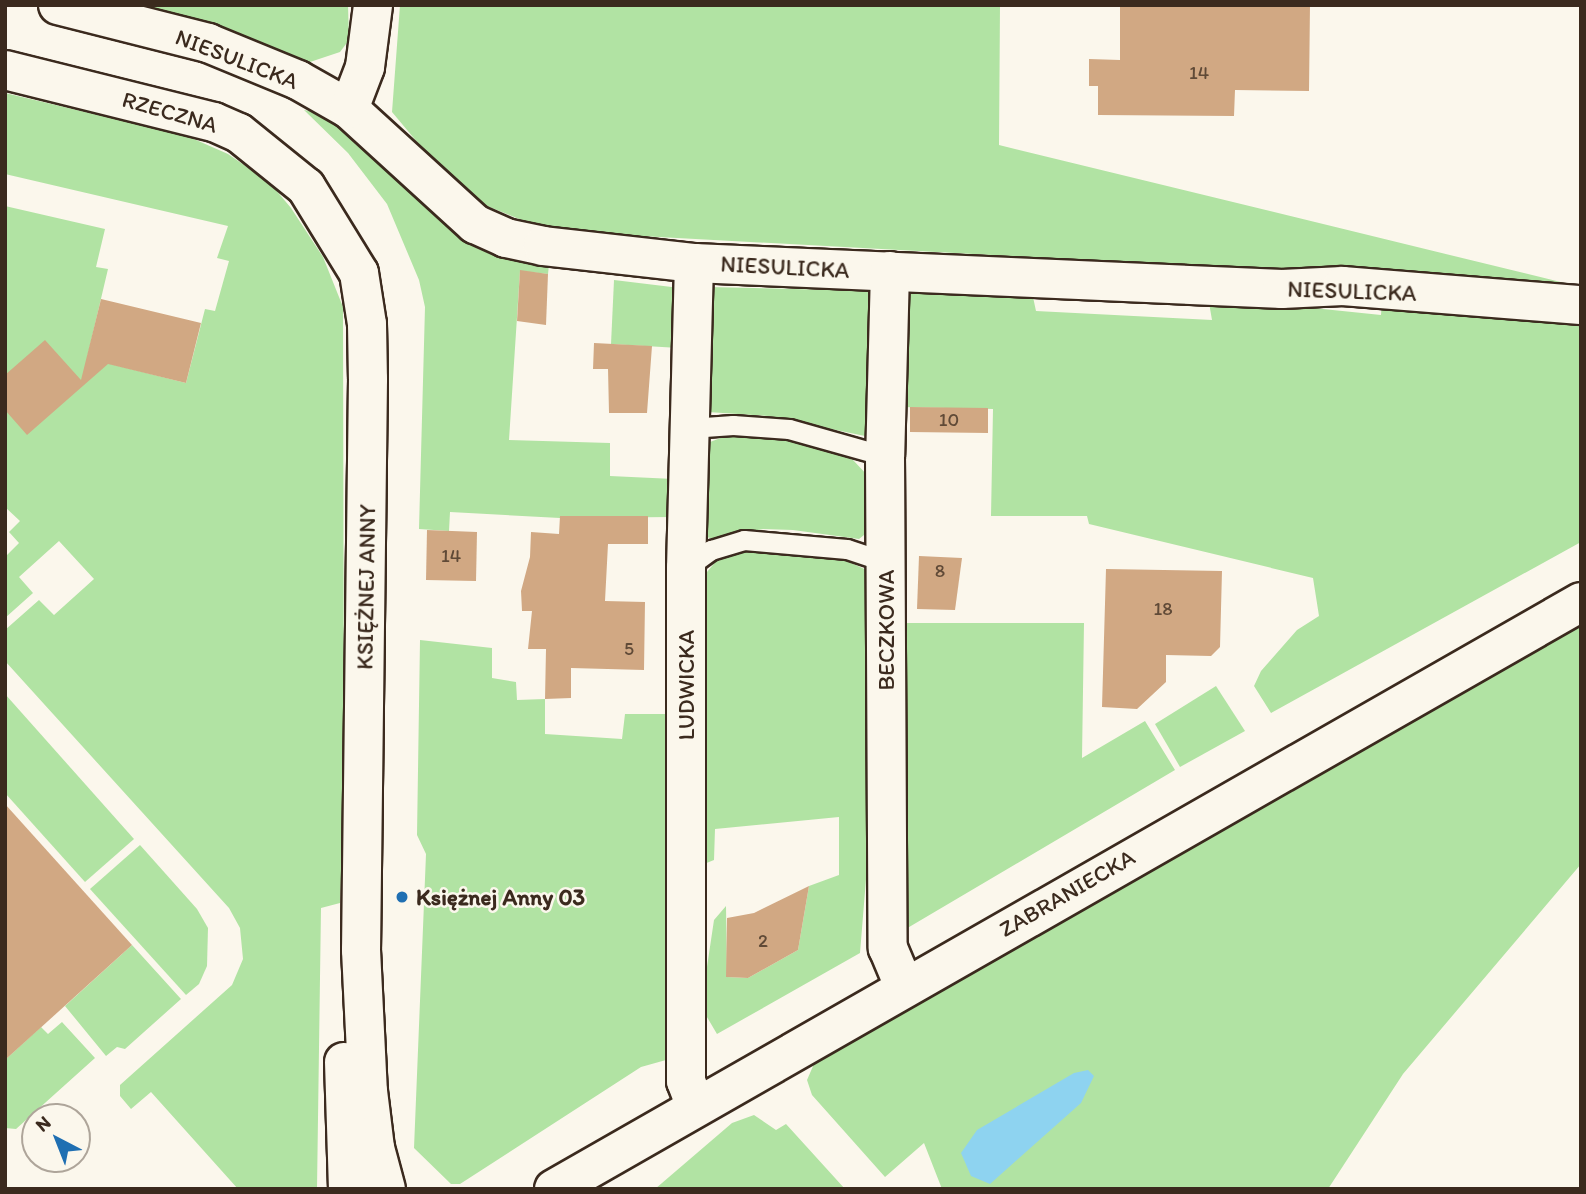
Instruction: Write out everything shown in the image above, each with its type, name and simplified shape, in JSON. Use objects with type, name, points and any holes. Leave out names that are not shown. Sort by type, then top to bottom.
[{"type":"street","name":"NIESULICKA","points":[[58,5],[208,43],[298,80],[349,109],[475,224],[506,238],[694,263],[1282,289],[1343,286],[1581,305]]},
{"type":"street","points":[[349,109],[365,67],[373,5]]},
{"type":"street","name":"RZECZNA","points":[[5,70],[190,115],[239,133],[306,187],[337,230]]},
{"type":"street","name":"KSIĘŻNEJ ANNY","points":[[337,230],[359,274],[367,324],[362,950],[368,1091],[375,1148],[386,1189]]},
{"type":"street","name":"LUDWICKA","points":[[694,263],[686,568],[686,1082],[695,1105]]},
{"type":"street","name":"BECZKOWA","points":[[890,271],[884,456],[888,948],[904,985]]},
{"type":"street","name":"ZABRANIECKA","points":[[554,1189],[904,985],[1581,602]]},
{"type":"street","name":"KSIĘŻNEJ ANNY","points":[[348,1189],[344,1051],[362,950]]},
{"type":"lane","points":[[690,428],[733,425],[789,429],[884,456]]},
{"type":"lane","points":[[686,568],[711,550],[744,540],[847,549],[886,562]]},
{"type":"green space","points":[[124,5],[348,5],[349,40],[340,52],[304,64]]},
{"type":"green space","points":[[400,5],[1000,5],[999,145],[1581,287],[549,231],[482,204],[438,167],[392,112]]},
{"type":"green space","points":[[5,93],[187,136],[228,154],[270,183],[291,208],[323,257],[343,307],[344,805],[340,903],[321,908],[317,1189],[238,1189],[151,1092],[131,1109],[120,1096],[120,1085],[232,985],[243,959],[240,928],[229,908],[5,661],[5,630],[39,600],[54,615],[94,579],[59,541],[19,577],[33,593],[5,618],[5,557],[19,543],[9,532],[20,521],[5,507],[5,206],[105,229],[96,267],[108,269],[87,358],[186,383],[205,309],[215,311],[229,261],[217,258],[228,226],[5,174]]},
{"type":"green space","points":[[304,110],[324,114],[549,265],[548,274],[520,271],[509,440],[610,443],[610,476],[674,479],[673,517],[560,518],[450,512],[449,531],[419,529],[425,307],[419,280],[387,204],[348,153]]},
{"type":"green space","points":[[614,280],[680,288],[679,348],[611,344]]},
{"type":"green space","points":[[708,287],[877,291],[872,417],[865,436],[768,416],[708,412]]},
{"type":"green space","points":[[901,293],[1033,297],[1036,311],[1212,320],[1208,297],[1381,315],[1382,300],[1581,316],[1581,542],[1271,713],[1254,686],[1261,671],[1297,630],[1319,616],[1313,578],[1089,524],[1087,516],[991,516],[993,409],[901,407]]},
{"type":"green space","points":[[734,433],[817,445],[853,460],[869,477],[869,531],[859,539],[793,530],[763,529],[716,539],[700,536],[698,458],[710,442]]},
{"type":"green space","points":[[775,548],[831,554],[869,571],[870,830],[860,953],[717,1034],[701,1007],[714,920],[726,906],[727,977],[748,978],[798,950],[809,886],[839,875],[839,817],[715,829],[714,860],[699,866],[707,572],[717,560],[741,550]]},
{"type":"green space","points":[[900,623],[1084,623],[1082,758],[1145,721],[1175,770],[899,933]]},
{"type":"green space","points":[[1581,625],[1581,864],[1403,1074],[1328,1189],[942,1189],[924,1143],[885,1177],[812,1095],[807,1080],[817,1057]]},
{"type":"green space","points":[[420,640],[492,648],[492,678],[516,682],[517,700],[545,699],[545,734],[622,739],[625,714],[668,714],[666,1060],[641,1067],[460,1184],[451,1184],[414,1148],[426,854],[417,835]]},
{"type":"green space","points":[[1216,686],[1245,731],[1180,767],[1155,724]]},
{"type":"green space","points":[[5,694],[134,839],[85,882],[5,793]]},
{"type":"green space","points":[[140,845],[197,909],[208,928],[207,966],[199,984],[186,995],[90,889]]},
{"type":"green space","points":[[132,945],[181,999],[125,1049],[117,1047],[106,1056],[65,1006]]},
{"type":"green space","points":[[62,1022],[95,1058],[45,1103],[21,1103],[21,1125],[16,1129],[5,1128],[5,1060],[41,1027],[48,1034]]},
{"type":"green space","points":[[754,1115],[776,1130],[786,1124],[845,1189],[655,1189],[732,1123]]},
{"type":"water","points":[[1088,1070],[1094,1076],[1081,1103],[990,1184],[971,1176],[961,1153],[977,1130],[1074,1073]]},
{"type":"building","points":[[1120,5],[1310,5],[1309,91],[1235,90],[1234,116],[1098,115],[1098,86],[1089,86],[1089,59],[1120,60]]},
{"type":"building","points":[[520,270],[548,274],[546,325],[517,321]]},
{"type":"building","points":[[101,299],[201,323],[186,383],[108,364],[27,435],[5,410],[5,375],[45,340],[81,380]]},
{"type":"building","points":[[594,343],[652,346],[647,413],[609,413],[608,369],[593,369]]},
{"type":"building","points":[[910,407],[988,408],[988,433],[910,432]]},
{"type":"building","points":[[560,516],[648,516],[648,544],[608,544],[605,601],[645,602],[644,670],[571,668],[571,698],[545,699],[546,649],[528,649],[532,611],[522,611],[521,591],[530,557],[531,532],[559,534]]},
{"type":"building","points":[[427,530],[477,532],[476,581],[426,580]]},
{"type":"building","points":[[919,556],[962,558],[955,610],[917,609]]},
{"type":"building","points":[[1106,569],[1222,571],[1220,647],[1211,656],[1166,655],[1166,682],[1137,709],[1102,707]]},
{"type":"building","points":[[5,804],[132,945],[5,1060]]},
{"type":"building","points":[[809,886],[798,950],[748,978],[726,977],[727,918],[754,913]]},
{"type":"place","name":"Księżnej Anny 03","points":[[402,897]]}]
